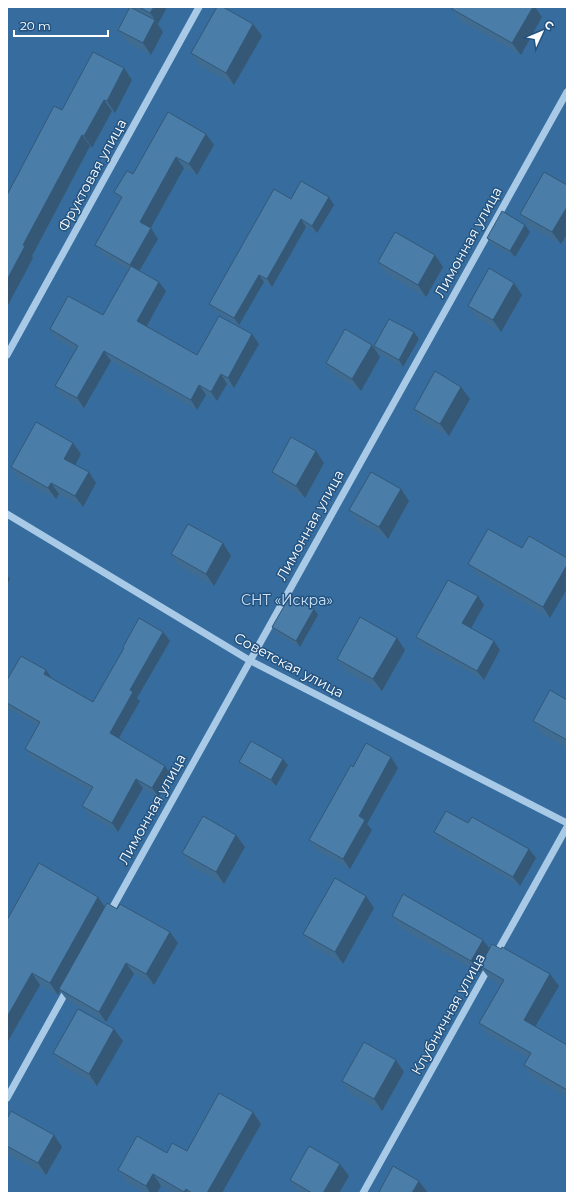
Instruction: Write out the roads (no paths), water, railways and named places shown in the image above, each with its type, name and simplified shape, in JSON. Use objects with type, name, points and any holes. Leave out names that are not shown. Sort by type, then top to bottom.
[{"type":"street","name":"Фруктовая улица","points":[[7,355],[199,7]]},
{"type":"street","name":"Лимонная улица","points":[[107,918],[567,92]]},
{"type":"street","name":"Советская улица","points":[[7,514],[250,660],[567,823]]},
{"type":"street","name":"Клубничная улица","points":[[363,1193],[567,827]]},
{"type":"street","points":[[7,1098],[72,980]]},
{"type":"park label","name":"СНТ «Искра»","points":[[287,600]]}]
